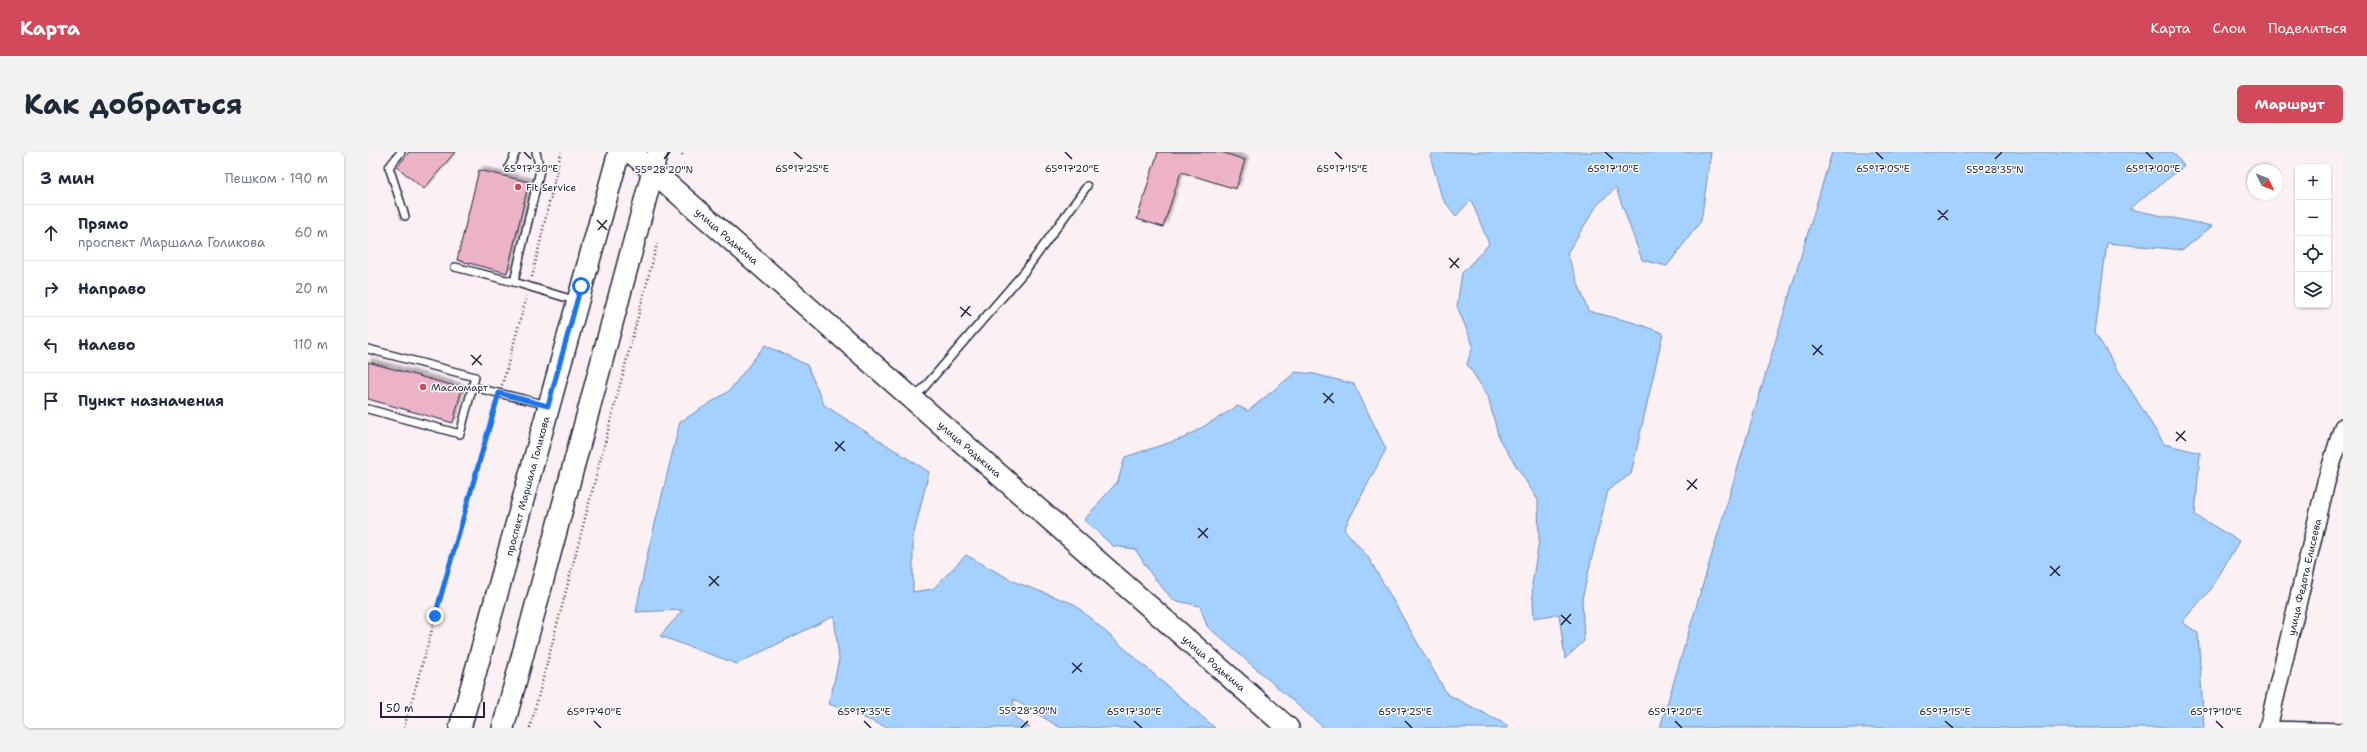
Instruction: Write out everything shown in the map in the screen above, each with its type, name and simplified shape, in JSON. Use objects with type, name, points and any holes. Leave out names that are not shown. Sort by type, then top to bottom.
[{"type":"main road","name":"проспект Маршала Голикова","points":[[460,728],[619,152]]},
{"type":"main road","name":"улица Родькина","points":[[631,152],[655,161],[913,399],[1288,728]]},
{"type":"main road","points":[[503,728],[655,161]]},
{"type":"street","name":"улица Федота Елисеева","points":[[2269,727],[2326,482],[2343,427]]},
{"type":"lane","points":[[401,152],[389,167],[405,216]]},
{"type":"lane","points":[[509,168],[516,152]]},
{"type":"lane","points":[[514,282],[540,170],[536,152]]},
{"type":"lane","points":[[913,399],[1025,271],[1087,186]]},
{"type":"lane","points":[[456,267],[530,285],[577,301]]},
{"type":"lane","points":[[368,349],[475,378],[460,434],[368,409]]},
{"type":"lane","points":[[473,387],[548,406]]},
{"type":"lane","points":[[2269,727],[2343,727]]},
{"type":"path","points":[[404,728],[530,285],[561,152]]},
{"type":"path","points":[[530,728],[657,244]]},
{"type":"water","points":[[1433,152],[1711,152],[1701,221],[1667,266],[1642,260],[1616,188],[1598,204],[1567,253],[1588,311],[1632,322],[1663,333],[1631,474],[1608,490],[1582,599],[1584,641],[1565,659],[1559,614],[1534,618],[1532,584],[1539,541],[1538,500],[1499,439],[1488,396],[1467,364],[1473,345],[1457,306],[1462,273],[1489,244],[1471,200],[1456,216],[1442,198],[1430,155]]},
{"type":"water","points":[[1832,152],[2173,152],[2184,166],[2129,209],[2212,226],[2183,250],[2107,243],[2095,333],[2164,444],[2200,453],[2195,515],[2239,541],[2211,589],[2182,622],[2198,633],[2204,728],[1660,728]]},
{"type":"water","points":[[765,345],[807,365],[824,405],[929,472],[913,537],[913,592],[933,589],[966,555],[1015,582],[1074,604],[1215,728],[1061,728],[1013,699],[1016,719],[1030,728],[889,728],[829,704],[839,659],[834,616],[737,664],[660,636],[683,610],[636,612],[647,556],[680,422],[729,391]]},
{"type":"water","points":[[1296,372],[1314,374],[1354,384],[1386,449],[1344,529],[1368,557],[1447,694],[1507,725],[1507,728],[1324,728],[1207,626],[1200,606],[1173,600],[1151,574],[1135,549],[1113,546],[1084,520],[1118,481],[1125,457],[1184,438],[1238,406],[1248,411]]},
{"type":"building","points":[[409,152],[455,152],[424,189],[397,167]]},
{"type":"building","points":[[1158,152],[1221,152],[1245,160],[1236,189],[1181,172],[1163,227],[1137,219]]},
{"type":"building","points":[[479,170],[529,182],[507,273],[457,260]]},
{"type":"building","points":[[368,362],[462,388],[453,423],[368,399]]},
{"type":"place","name":"Fit Service","points":[[518,187]]},
{"type":"place","name":"Масломарт","points":[[423,387]]},
{"type":"route","points":[[435,616],[499,393],[548,406],[581,286]]}]
